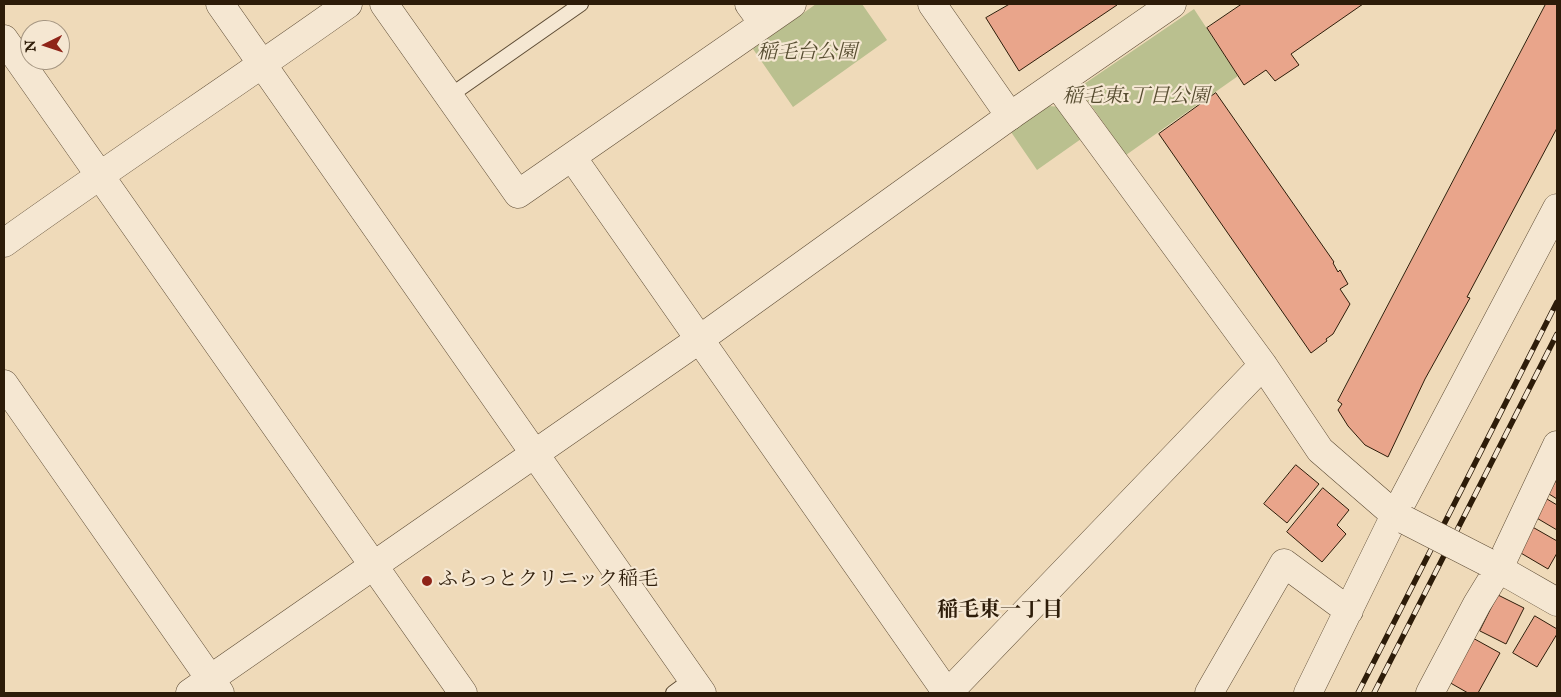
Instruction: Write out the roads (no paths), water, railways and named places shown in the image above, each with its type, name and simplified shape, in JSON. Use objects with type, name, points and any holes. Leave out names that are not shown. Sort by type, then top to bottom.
[{"type":"street","points":[[220,4],[534,453],[689,689]]},
{"type":"street","points":[[4,243],[99,175],[263,65],[348,4]]},
{"type":"street","points":[[384,4],[518,194],[572,157],[756,13],[792,4]]},
{"type":"street","points":[[932,4],[1010,116]]},
{"type":"street","points":[[4,384],[207,689],[373,565],[700,338],[1057,84],[1157,8]]},
{"type":"street","points":[[4,39],[463,693]]},
{"type":"street","points":[[1057,84],[1263,365],[1320,450],[1400,517],[1493,565],[1557,602]]},
{"type":"street","points":[[572,157],[947,693],[1263,365]]},
{"type":"street","points":[[1308,693],[1557,208]]},
{"type":"street","points":[[1430,693],[1477,604],[1493,565],[1557,445]]},
{"type":"street","points":[[1209,693],[1284,562],[1349,611]]},
{"type":"lane","points":[[448,97],[581,4]]},
{"type":"railway","points":[[1358,693],[1557,302]]},
{"type":"railway","points":[[1374,693],[1557,334]]},
{"type":"place","name":"ふらっとクリニック稲毛","points":[[427,581]]},
{"type":"district","name":"稲毛東一丁目","points":[[1000,612]]},
{"type":"park label","name":"稲毛台公園","points":[[807,54]]},
{"type":"park label","name":"稲毛東1丁目公園","points":[[1136,98]]}]
